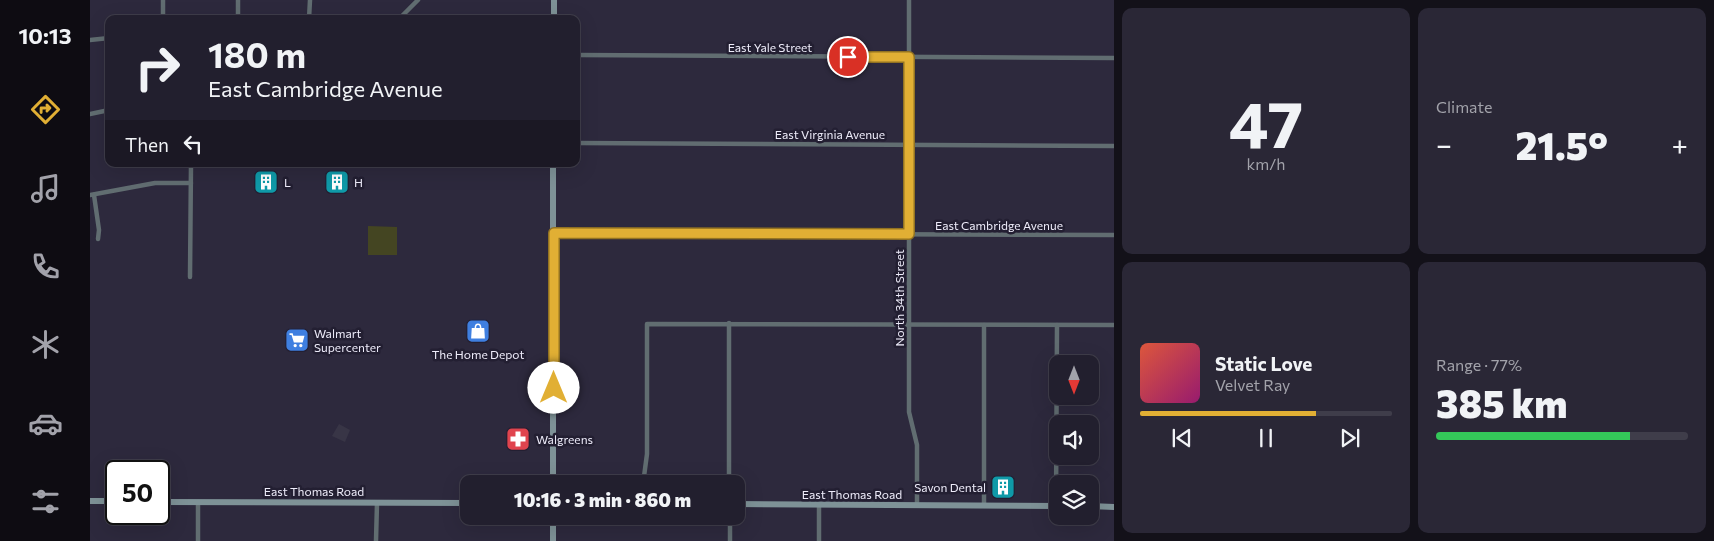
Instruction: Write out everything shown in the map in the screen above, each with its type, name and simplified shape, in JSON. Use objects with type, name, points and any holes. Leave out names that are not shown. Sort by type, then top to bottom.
[{"type":"main road","points":[[554,0],[554,15]]},
{"type":"main road","points":[[553,167],[553,475]]},
{"type":"main road","points":[[90,501],[105,502]]},
{"type":"main road","name":"East Thomas Road","points":[[170,502],[460,503]]},
{"type":"main road","name":"East Thomas Road","points":[[745,504],[1049,506]]},
{"type":"main road","points":[[1099,506],[1114,507]]},
{"type":"main road","points":[[553,541],[554,525]]},
{"type":"street","points":[[163,0],[163,15]]},
{"type":"street","points":[[238,0],[238,15]]},
{"type":"street","points":[[310,0],[310,15]]},
{"type":"street","name":"North 34th Street","points":[[909,0],[909,417],[916,445],[917,505]]},
{"type":"street","points":[[402,15],[415,1]]},
{"type":"street","points":[[90,38],[105,38]]},
{"type":"street","name":"East Yale Street","points":[[580,55],[1114,58]]},
{"type":"street","points":[[90,114],[105,111]]},
{"type":"street","name":"East Virginia Avenue","points":[[580,143],[1114,146]]},
{"type":"street","points":[[190,278],[191,167]]},
{"type":"street","points":[[98,239],[99,230],[92,195],[155,183],[191,183]]},
{"type":"street","name":"East Cambridge Avenue","points":[[554,233],[1114,236]]},
{"type":"street","points":[[729,323],[729,475]]},
{"type":"street","points":[[644,475],[647,454],[648,324],[1114,325]]},
{"type":"street","points":[[984,325],[984,505]]},
{"type":"street","points":[[1057,325],[1057,475]]},
{"type":"street","points":[[198,502],[198,541]]},
{"type":"street","points":[[376,541],[377,503]]},
{"type":"street","points":[[819,505],[820,541]]},
{"type":"street","points":[[730,525],[730,541]]},
{"type":"shaded area","points":[[339,424],[350,430],[345,442],[332,436]]},
{"type":"green space","points":[[368,226],[397,227],[397,255],[368,255]]},
{"type":"place","name":"L","points":[[266,182]]},
{"type":"place","name":"H","points":[[337,182]]},
{"type":"place","name":"The Home Depot","points":[[478,331]]},
{"type":"place","name":"Walmart Supercenter","points":[[297,340]]},
{"type":"place","name":"Walgreens","points":[[518,439]]},
{"type":"place","name":"Savon Dental","points":[[1003,487]]},
{"type":"route","points":[[554,388],[554,233],[909,234],[909,57],[848,57]]}]
